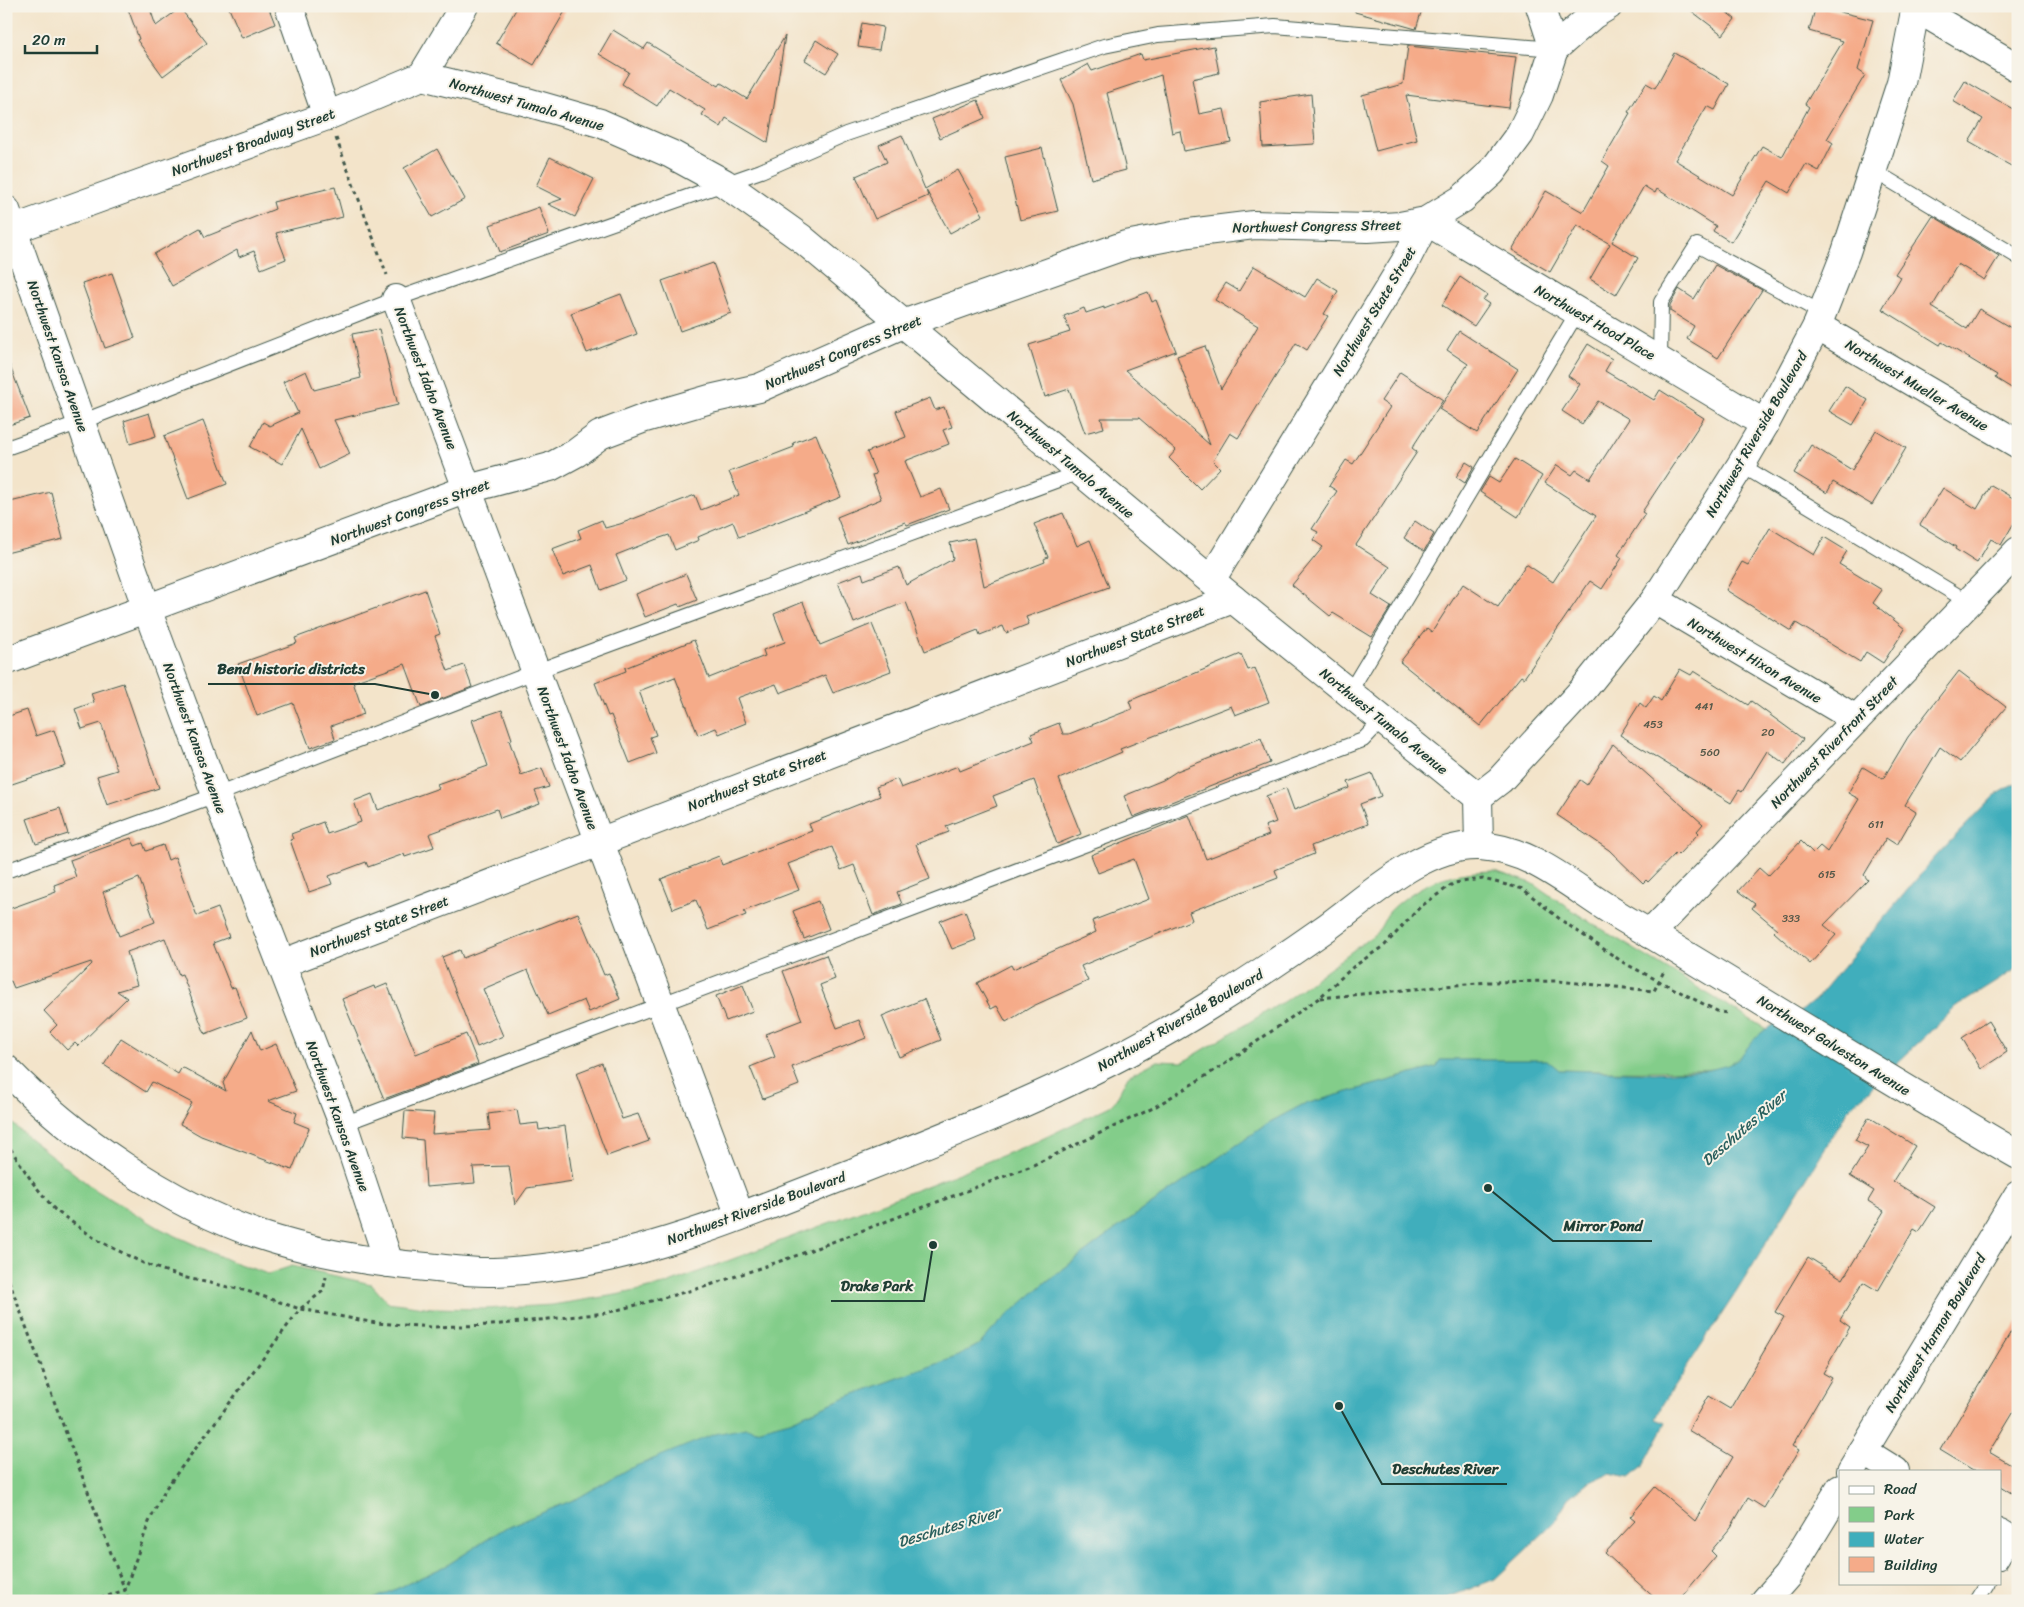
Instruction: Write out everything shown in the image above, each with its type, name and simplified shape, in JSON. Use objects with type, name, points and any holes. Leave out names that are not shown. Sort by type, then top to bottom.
[{"type":"street","points":[[289,6],[327,116]]},
{"type":"street","points":[[422,76],[464,6]]},
{"type":"street","points":[[1540,6],[1554,49],[1593,15],[1608,6]]},
{"type":"street","points":[[1916,7],[2018,68]]},
{"type":"street","name":"Northwest Riverside Boulevard","points":[[1478,797],[1500,780],[1569,706],[1655,600],[1765,424],[1819,320],[1874,171],[1901,83],[1916,7]]},
{"type":"street","name":"Northwest Congress Street","points":[[6,661],[468,489],[550,467],[576,453],[600,435],[645,418],[710,399],[759,388],[903,324],[1126,245],[1189,233],[1254,225],[1368,228],[1400,226],[1426,221],[1462,199],[1492,172],[1520,134],[1539,96],[1554,49]]},
{"type":"street","name":"Northwest Broadway Street","points":[[9,224],[327,116],[422,76]]},
{"type":"street","name":"Northwest Tumalo Avenue","points":[[422,76],[527,102],[600,123],[671,154],[724,183],[801,238],[1080,472],[1478,797]]},
{"type":"street","name":"Northwest Hood Place","points":[[1426,221],[1765,424]]},
{"type":"street","name":"Northwest State Street","points":[[1211,580],[1405,262],[1426,221]]},
{"type":"street","name":"Northwest Kansas Avenue","points":[[9,224],[216,795],[343,1124],[389,1263]]},
{"type":"street","name":"Northwest Idaho Avenue","points":[[396,299],[537,671],[598,841],[662,1003],[740,1216]]},
{"type":"street","name":"Northwest Mueller Avenue","points":[[1819,320],[2018,444]]},
{"type":"street","name":"Northwest Riverfront Street","points":[[1650,934],[2018,551]]},
{"type":"street","name":"Northwest State Street","points":[[281,964],[1233,598]]},
{"type":"street","name":"Northwest Hixon Avenue","points":[[1655,600],[1856,719]]},
{"type":"street","points":[[1478,797],[1479,846],[1529,858],[1650,934]]},
{"type":"street","name":"Northwest Riverside Boulevard","points":[[6,1069],[38,1102],[88,1142],[139,1176],[198,1208],[256,1234],[331,1255],[389,1263],[492,1272],[582,1262],[664,1243],[740,1216],[1030,1102],[1120,1058],[1204,1009],[1261,973],[1387,882],[1417,864],[1445,851],[1479,846]]},
{"type":"street","name":"Northwest Galveston Avenue","points":[[1650,934],[1903,1088],[2018,1155]]},
{"type":"street","name":"Northwest Harmon Boulevard","points":[[1857,1461],[2018,1195]]},
{"type":"street","points":[[1857,1461],[1891,1470]]},
{"type":"street","points":[[1765,1601],[1787,1576],[1839,1491]]},
{"type":"lane","points":[[6,448],[80,422],[396,299],[761,171],[846,134],[1104,46],[1158,34],[1275,26],[1554,49]]},
{"type":"lane","points":[[1874,171],[2018,257]]},
{"type":"lane","points":[[1660,360],[1661,302],[1697,245],[1819,320]]},
{"type":"lane","points":[[1349,693],[1577,313]]},
{"type":"lane","points":[[1741,465],[1970,603]]},
{"type":"lane","points":[[6,871],[216,795],[537,671],[1080,472]]},
{"type":"lane","points":[[343,1124],[1363,740],[1382,720]]},
{"type":"lane","points":[[1977,1601],[1987,1584]]},
{"type":"path","points":[[327,116],[396,299]]},
{"type":"path","points":[[6,1142],[33,1183],[56,1210],[97,1240],[143,1263],[182,1277],[247,1291],[300,1308],[376,1323],[432,1327],[492,1325],[606,1312],[704,1287],[941,1201],[1078,1145],[1153,1108],[1207,1075],[1319,998],[1353,967],[1385,944],[1420,907],[1454,883],[1483,879],[1523,889],[1595,944],[1658,981],[1719,1012],[1734,1013]]},
{"type":"path","points":[[1319,998],[1488,982],[1558,981],[1654,991],[1658,981]]},
{"type":"path","points":[[125,1590],[149,1522],[166,1488],[300,1308],[323,1291],[331,1255]]},
{"type":"path","points":[[6,1273],[129,1601]]},
{"type":"path","points":[[93,1601],[125,1590]]},
{"type":"path","points":[[6,1597],[25,1601]]},
{"type":"green space","points":[[1494,871],[1532,883],[1591,923],[1766,1029],[1731,1064],[1716,1069],[1673,1071],[1559,1070],[1547,1060],[1440,1060],[1437,1067],[1302,1105],[1270,1122],[1120,1226],[1046,1282],[998,1324],[980,1344],[956,1357],[841,1399],[790,1421],[756,1430],[745,1428],[626,1470],[578,1498],[505,1528],[446,1566],[370,1601],[6,1601],[6,1118],[94,1189],[161,1229],[230,1261],[268,1274],[292,1266],[371,1284],[387,1302],[432,1308],[484,1309],[552,1305],[616,1295],[664,1285],[929,1185],[1038,1141],[1110,1106],[1115,1101],[1128,1076],[1157,1061],[1183,1062],[1286,1000],[1375,934],[1389,912],[1415,891],[1427,884],[1451,876]]},
{"type":"water","points":[[2018,782],[2018,968],[1956,1007],[1849,1109],[1737,1291],[1662,1405],[1656,1419],[1666,1423],[1642,1468],[1630,1477],[1610,1473],[1588,1483],[1569,1498],[1554,1523],[1495,1579],[1439,1601],[370,1601],[446,1566],[505,1528],[578,1498],[626,1470],[715,1434],[746,1428],[756,1430],[790,1421],[841,1399],[956,1357],[980,1344],[998,1324],[1046,1282],[1120,1226],[1270,1122],[1302,1105],[1437,1067],[1440,1060],[1547,1060],[1559,1070],[1654,1073],[1709,1070],[1728,1065],[1740,1057],[1755,1038],[1766,1029],[1775,1024],[1786,1024],[1817,998],[1935,857],[1994,796]]},
{"type":"building","points":[[127,6],[149,6],[156,26],[180,8],[207,43],[163,76],[137,40],[139,39]]},
{"type":"building","points":[[228,6],[268,6],[275,24],[242,38]]},
{"type":"building","points":[[518,6],[568,6],[534,65],[496,43]]},
{"type":"building","points":[[1355,6],[1423,6],[1416,29],[1355,12]]},
{"type":"building","points":[[1685,6],[1719,6],[1735,19],[1723,35]]},
{"type":"building","points":[[1816,6],[1873,20],[1858,70],[1865,75],[1827,139],[1833,143],[1819,171],[1806,164],[1789,193],[1769,181],[1731,242],[1713,231],[1716,226],[1657,189],[1655,193],[1644,186],[1612,242],[1638,258],[1616,295],[1590,279],[1610,244],[1577,225],[1550,272],[1512,250],[1546,191],[1583,212],[1609,166],[1602,161],[1630,113],[1628,112],[1646,83],[1655,88],[1674,53],[1729,84],[1715,110],[1707,106],[1675,160],[1732,195],[1762,146],[1782,157],[1809,107],[1805,104],[1843,41],[1809,31]]},
{"type":"building","points":[[862,23],[883,27],[879,50],[858,47]]},
{"type":"building","points":[[613,30],[644,49],[648,43],[719,86],[721,83],[747,99],[785,36],[768,143],[726,118],[721,127],[702,115],[705,110],[669,88],[657,106],[622,84],[629,72],[599,54]]},
{"type":"building","points":[[816,40],[838,54],[826,73],[805,60]]},
{"type":"building","points":[[1214,46],[1219,73],[1192,79],[1199,114],[1224,109],[1231,142],[1184,151],[1180,131],[1172,133],[1161,75],[1107,93],[1126,170],[1091,179],[1073,104],[1061,80],[1088,64],[1092,71],[1141,54],[1143,60]]},
{"type":"building","points":[[1408,46],[1516,57],[1509,108],[1406,95],[1417,140],[1376,151],[1362,95],[1403,84]]},
{"type":"building","points":[[1965,81],[2018,112],[2018,170],[1969,142],[1983,119],[1953,101]]},
{"type":"building","points":[[1311,94],[1315,144],[1263,147],[1260,102]]},
{"type":"building","points":[[978,100],[985,118],[940,138],[932,119]]},
{"type":"building","points":[[902,135],[925,189],[958,170],[983,215],[950,233],[926,190],[928,196],[875,219],[856,176],[887,162],[879,145]]},
{"type":"building","points":[[1042,148],[1058,211],[1020,220],[1005,157]]},
{"type":"building","points":[[437,149],[465,199],[432,217],[404,168]]},
{"type":"building","points":[[550,157],[594,179],[575,217],[548,204],[562,199],[536,186]]},
{"type":"building","points":[[335,187],[343,217],[276,233],[286,259],[261,269],[254,251],[239,257],[237,250],[172,286],[154,254],[200,228],[205,237],[275,209],[273,202]]},
{"type":"building","points":[[539,207],[549,234],[500,252],[490,225]]},
{"type":"building","points":[[1933,216],[1999,256],[1984,280],[1958,264],[1932,307],[1967,329],[1979,309],[2018,332],[2018,392],[1995,378],[1997,375],[1942,342],[1940,345],[1882,309],[1901,277],[1895,274]]},
{"type":"building","points":[[713,263],[731,313],[680,331],[662,281]]},
{"type":"building","points":[[1715,265],[1762,290],[1718,358],[1687,339],[1694,326],[1670,311],[1670,305],[1679,289],[1694,299]]},
{"type":"building","points":[[1254,266],[1305,297],[1317,278],[1338,291],[1324,314],[1328,316],[1307,350],[1296,343],[1238,438],[1230,433],[1213,461],[1220,468],[1200,489],[1169,458],[1176,450],[1139,418],[1101,418],[1104,428],[1085,433],[1069,389],[1045,397],[1029,345],[1070,332],[1064,316],[1084,308],[1086,313],[1104,307],[1104,309],[1148,292],[1152,302],[1156,300],[1176,351],[1125,370],[1210,445],[1177,356],[1205,346],[1221,389],[1258,326],[1215,300],[1226,283],[1239,291]]},
{"type":"building","points":[[112,273],[135,338],[105,348],[82,283]]},
{"type":"building","points":[[1460,277],[1487,295],[1483,300],[1489,304],[1474,326],[1442,305]]},
{"type":"building","points":[[621,294],[637,334],[587,353],[571,313]]},
{"type":"building","points":[[379,329],[398,405],[334,420],[350,454],[319,469],[301,429],[282,464],[250,447],[263,422],[270,426],[298,413],[283,382],[306,371],[314,390],[361,378],[352,334]]},
{"type":"building","points":[[1459,331],[1518,369],[1477,433],[1439,409],[1468,364],[1447,350]]},
{"type":"building","points":[[1588,344],[1612,359],[1605,371],[1654,400],[1660,390],[1704,418],[1642,512],[1645,514],[1618,555],[1622,558],[1602,589],[1590,581],[1524,678],[1521,676],[1480,726],[1400,662],[1427,628],[1432,632],[1463,584],[1498,607],[1526,564],[1553,582],[1596,516],[1545,483],[1557,465],[1572,475],[1576,470],[1590,479],[1629,419],[1598,401],[1582,424],[1562,411],[1580,384],[1568,376]]},
{"type":"building","points":[[6,361],[8,361],[30,418],[6,426]]},
{"type":"building","points":[[1400,372],[1443,400],[1412,448],[1417,452],[1356,545],[1390,567],[1372,595],[1391,607],[1372,637],[1333,613],[1330,616],[1292,585],[1323,547],[1313,540],[1318,532],[1312,529],[1337,491],[1329,486],[1346,460],[1353,464],[1390,407],[1381,401]]},
{"type":"building","points":[[1845,386],[1868,400],[1853,425],[1829,411]]},
{"type":"building","points":[[930,398],[935,410],[944,407],[952,427],[943,430],[949,444],[905,461],[920,497],[941,489],[949,509],[907,525],[905,522],[848,545],[837,517],[881,499],[872,475],[876,474],[867,452],[906,437],[896,411]]},
{"type":"building","points":[[149,413],[156,436],[130,444],[124,421]]},
{"type":"building","points":[[203,421],[227,484],[188,499],[164,436]]},
{"type":"building","points":[[1876,430],[1906,448],[1872,505],[1833,482],[1827,493],[1794,473],[1811,445],[1852,470]]},
{"type":"building","points":[[816,434],[841,497],[739,537],[733,522],[698,537],[699,540],[675,550],[669,535],[657,539],[616,555],[626,580],[601,590],[592,565],[563,576],[552,549],[581,538],[578,530],[602,520],[605,528],[620,524],[695,495],[701,510],[739,495],[729,472],[794,447],[793,443]]},
{"type":"building","points":[[1515,459],[1542,476],[1518,517],[1480,492],[1489,477],[1499,483]]},
{"type":"building","points":[[1466,462],[1474,467],[1465,483],[1456,477]]},
{"type":"building","points":[[1991,485],[2018,501],[2018,516],[2001,545],[1991,539],[1977,563],[1955,549],[1956,547],[1920,525],[1943,488],[1977,509]]},
{"type":"building","points":[[51,492],[63,539],[6,553],[6,503]]},
{"type":"building","points":[[1063,513],[1077,546],[1090,540],[1109,587],[1026,617],[1029,624],[1006,633],[1003,626],[980,635],[978,630],[925,651],[906,602],[854,623],[838,582],[862,573],[864,580],[899,567],[906,585],[953,559],[950,543],[974,538],[984,586],[1045,562],[1044,559],[1048,557],[1034,524]]},
{"type":"building","points":[[1415,521],[1434,534],[1424,551],[1404,538]]},
{"type":"building","points":[[1770,528],[1814,555],[1824,537],[1847,551],[1839,564],[1882,590],[1873,603],[1905,629],[1883,663],[1866,652],[1860,662],[1796,623],[1791,631],[1726,590],[1742,562],[1748,565]]},
{"type":"building","points":[[686,574],[697,600],[680,607],[678,604],[645,617],[636,594]]},
{"type":"building","points":[[425,590],[440,634],[435,636],[448,671],[464,665],[472,687],[421,707],[405,664],[353,682],[364,714],[331,726],[335,739],[310,748],[293,703],[257,716],[238,664],[297,643],[295,638]]},
{"type":"building","points":[[803,602],[820,645],[872,624],[891,671],[833,693],[825,675],[780,693],[776,684],[737,698],[746,723],[719,734],[716,728],[698,735],[675,677],[639,691],[656,735],[650,737],[656,753],[630,763],[611,715],[608,716],[595,683],[626,671],[625,668],[694,640],[709,678],[765,656],[763,650],[785,642],[774,614]]},
{"type":"building","points":[[1241,654],[1248,670],[1255,668],[1269,702],[1235,715],[1231,706],[1120,749],[1122,752],[1059,779],[1081,834],[1057,844],[1034,780],[993,796],[997,806],[946,826],[949,832],[916,844],[930,879],[897,892],[902,904],[873,915],[854,865],[841,870],[832,847],[788,864],[799,890],[744,911],[746,915],[708,930],[696,900],[673,909],[661,879],[719,856],[722,865],[812,831],[809,824],[880,796],[876,787],[897,779],[901,788],[958,766],[960,771],[1034,741],[1031,734],[1059,723],[1063,734],[1069,734],[1132,709],[1129,701]]},
{"type":"building","points":[[1680,669],[1691,675],[1694,671],[1748,705],[1751,701],[1803,739],[1785,764],[1767,751],[1742,792],[1739,790],[1731,803],[1620,735],[1640,703],[1646,708],[1654,696],[1661,701]]},
{"type":"building","points":[[1959,671],[2006,707],[1960,762],[1940,747],[1905,805],[1916,812],[1897,845],[1886,838],[1864,875],[1868,880],[1824,925],[1836,935],[1810,964],[1774,932],[1777,929],[1752,908],[1755,904],[1738,891],[1759,868],[1768,876],[1801,841],[1813,853],[1820,846],[1827,852],[1859,799],[1848,793],[1863,767],[1883,779],[1908,737]]},
{"type":"building","points":[[123,683],[159,788],[107,805],[97,776],[117,770],[101,723],[82,729],[75,709],[94,702],[91,693]]},
{"type":"building","points":[[27,710],[36,736],[54,730],[66,766],[6,786],[6,717]]},
{"type":"building","points":[[502,710],[512,739],[509,740],[521,775],[542,768],[549,787],[535,791],[540,804],[500,818],[497,809],[429,834],[434,847],[405,857],[404,854],[368,867],[366,862],[329,876],[332,884],[309,892],[290,840],[293,839],[291,834],[323,822],[327,834],[361,822],[354,801],[372,794],[378,810],[439,788],[437,784],[488,766],[472,720]]},
{"type":"building","points":[[1261,738],[1270,763],[1133,817],[1124,796],[1163,780],[1177,771]]},
{"type":"building","points":[[1613,744],[1703,824],[1697,831],[1699,833],[1678,855],[1676,853],[1648,882],[1646,880],[1643,883],[1609,850],[1557,815],[1580,780],[1587,785]]},
{"type":"building","points":[[1372,773],[1381,796],[1360,804],[1368,824],[1311,846],[1314,854],[1275,870],[1278,878],[1189,912],[1192,920],[1081,966],[1088,981],[1033,1006],[1006,1022],[997,1006],[991,1009],[977,983],[1011,965],[1013,969],[1096,932],[1092,921],[1149,899],[1134,859],[1098,873],[1091,855],[1189,815],[1206,859],[1269,835],[1265,826],[1276,822],[1266,796],[1286,788],[1294,810],[1350,788],[1348,782]]},
{"type":"building","points":[[60,808],[68,834],[36,844],[27,819]]},
{"type":"building","points":[[131,838],[135,846],[143,843],[146,851],[163,845],[168,860],[175,857],[197,916],[218,908],[229,937],[213,943],[231,988],[235,987],[247,1018],[205,1034],[182,974],[179,975],[165,938],[127,952],[137,985],[117,991],[127,998],[78,1046],[75,1043],[67,1050],[50,1032],[57,1025],[44,1011],[92,964],[91,962],[14,988],[11,981],[6,982],[6,910],[56,892],[54,885],[76,877],[70,860]],"holes":[[[139,878],[155,922],[119,936],[103,892]]]},
{"type":"building","points":[[818,901],[829,929],[804,939],[793,911]]},
{"type":"building","points":[[965,911],[976,940],[952,949],[940,921]]},
{"type":"building","points":[[578,913],[604,975],[609,973],[620,999],[589,1012],[584,1000],[548,1015],[528,970],[483,989],[503,1036],[477,1047],[442,957],[460,950],[463,958]]},
{"type":"building","points":[[826,955],[835,979],[820,985],[837,1028],[859,1020],[866,1038],[792,1067],[799,1085],[763,1099],[750,1067],[775,1057],[766,1034],[802,1020],[783,971]]},
{"type":"building","points":[[387,984],[416,1054],[466,1034],[478,1064],[384,1099],[342,999],[374,986],[375,989]]},
{"type":"building","points":[[743,985],[753,1011],[726,1021],[716,996]]},
{"type":"building","points":[[924,999],[941,1040],[899,1057],[882,1016]]},
{"type":"building","points":[[1988,1021],[2007,1052],[1981,1069],[1962,1038]]},
{"type":"building","points":[[252,1030],[260,1051],[276,1044],[296,1091],[268,1101],[297,1113],[294,1122],[309,1128],[292,1170],[201,1136],[180,1124],[192,1103],[152,1082],[146,1092],[104,1065],[121,1038],[178,1074],[182,1067],[226,1091],[223,1083]]},
{"type":"building","points":[[602,1063],[622,1119],[638,1114],[649,1141],[607,1156],[576,1073]]},
{"type":"building","points":[[517,1110],[520,1125],[538,1123],[539,1130],[565,1126],[573,1181],[527,1188],[515,1205],[509,1166],[473,1167],[475,1183],[426,1187],[423,1140],[403,1138],[405,1111],[434,1113],[432,1134],[490,1130],[488,1114]]},
{"type":"building","points":[[1869,1117],[1915,1146],[1893,1181],[1935,1207],[1919,1232],[1914,1229],[1878,1291],[1863,1282],[1840,1320],[1850,1327],[1823,1373],[1832,1378],[1792,1446],[1799,1450],[1764,1508],[1748,1498],[1731,1527],[1711,1551],[1716,1556],[1678,1601],[1658,1601],[1605,1553],[1635,1521],[1630,1517],[1655,1487],[1695,1521],[1733,1457],[1688,1430],[1708,1396],[1730,1409],[1784,1317],[1775,1312],[1808,1257],[1843,1279],[1884,1211],[1868,1201],[1874,1191],[1850,1176],[1868,1147],[1855,1140]]},
{"type":"building","points":[[2018,1320],[2018,1404],[1989,1452],[2018,1469],[2018,1497],[2002,1487],[2002,1470],[1973,1470],[1940,1450]]},
{"type":"place","name":"Bend historic districts","points":[[435,695]]},
{"type":"place","name":"Mirror Pond","points":[[1488,1188]]},
{"type":"place","name":"Drake Park","points":[[933,1245]]},
{"type":"place","name":"Deschutes River","points":[[1339,1406]]}]
